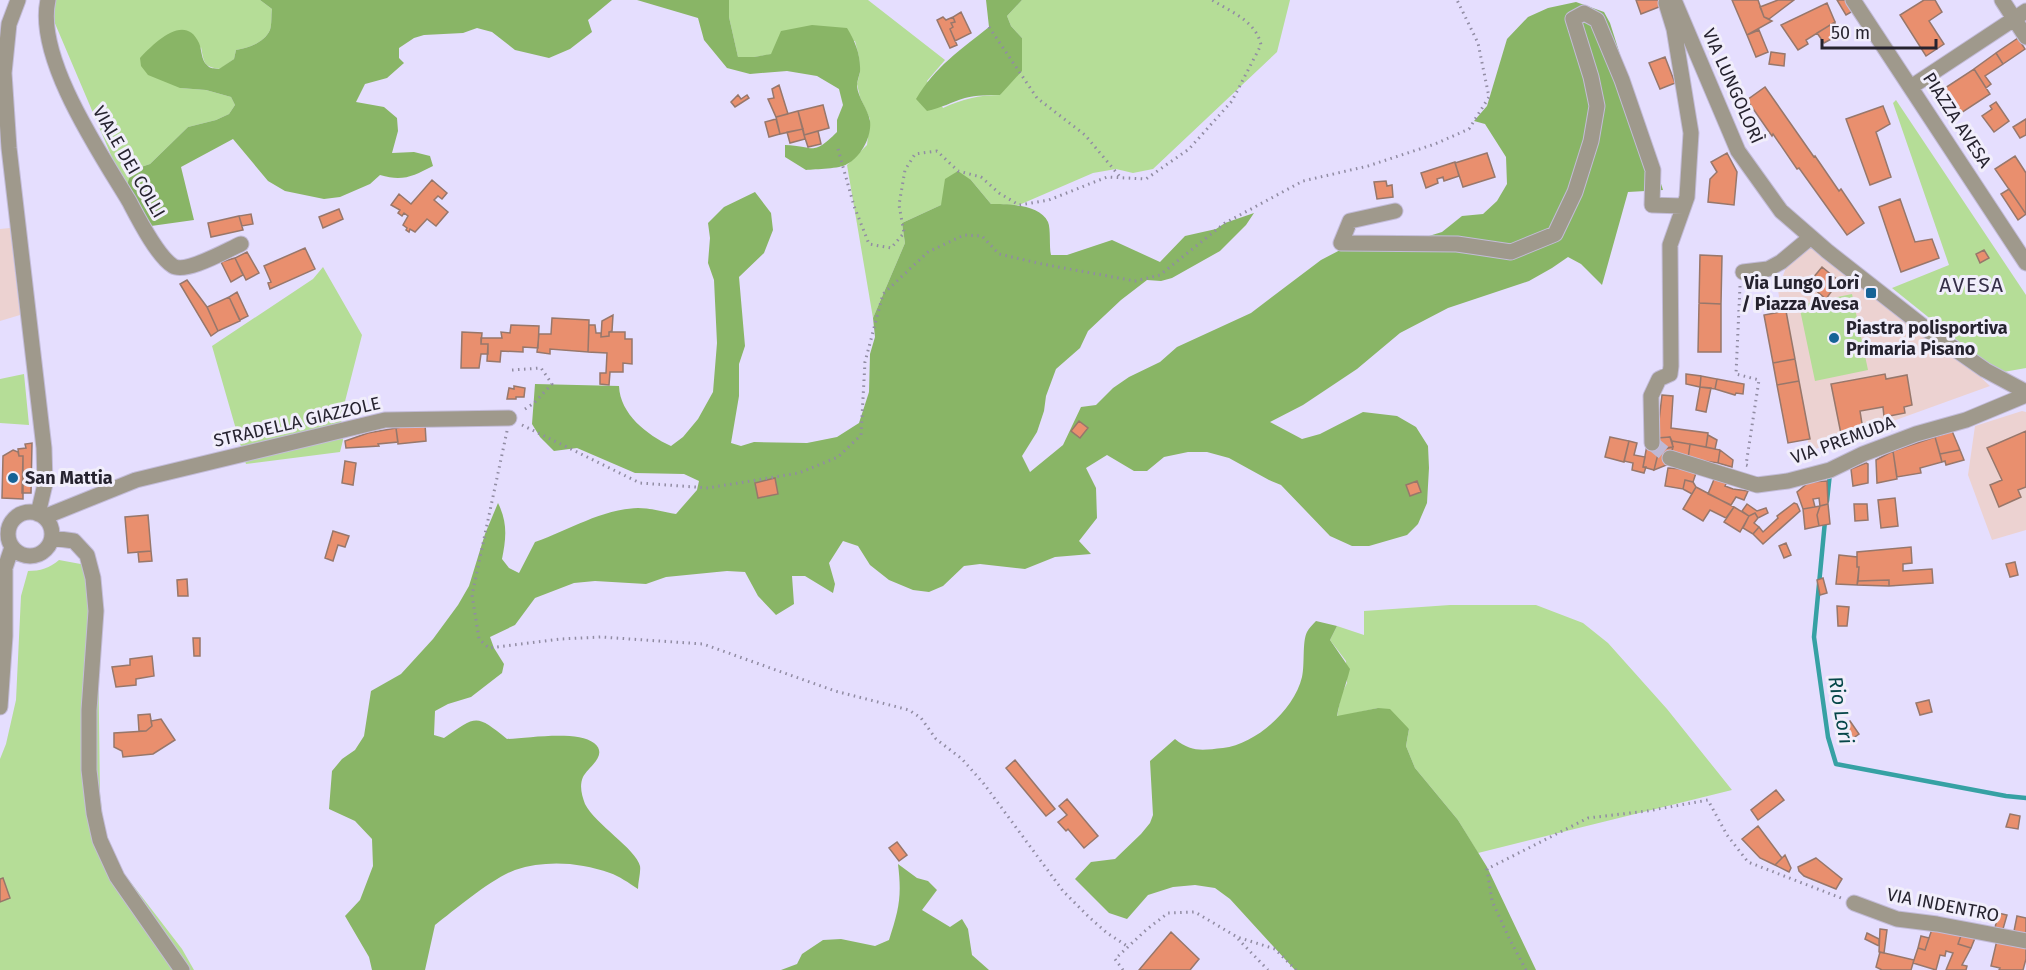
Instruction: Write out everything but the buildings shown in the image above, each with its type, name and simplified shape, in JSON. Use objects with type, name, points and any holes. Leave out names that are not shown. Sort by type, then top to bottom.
[{"type":"street","points":[[12,547],[26,556],[33,556],[41,554],[49,547],[52,538],[52,530],[41,515],[45,484],[44,448],[9,148],[4,73],[9,24],[18,0]]},
{"type":"street","name":"VIALE DEI COLLI","points":[[48,0],[45,17],[51,48],[65,85],[85,127],[164,257],[174,267],[184,268],[241,243]]},
{"type":"street","name":"VIA LUNGOLORÌ","points":[[1665,0],[1674,29],[1691,133],[1687,197],[1683,206]]},
{"type":"street","name":"VIA LUNGOLORÌ","points":[[1674,0],[1738,151],[1781,211],[1929,331],[2026,394]]},
{"type":"street","name":"PIAZZA AVESA","points":[[1853,0],[2026,263]]},
{"type":"street","points":[[2002,0],[2020,15],[2026,37]]},
{"type":"street","points":[[1395,211],[1350,221],[1341,243],[1457,244],[1511,252],[1555,234],[1575,192],[1591,141],[1596,106],[1591,77],[1573,20],[1584,13],[1597,20],[1622,80],[1653,170],[1652,206],[1683,206],[1670,245],[1670,374],[1659,379],[1651,396],[1652,443]]},
{"type":"street","points":[[1911,87],[2020,15]]},
{"type":"street","points":[[1743,272],[1768,269],[1781,262],[1811,237]]},
{"type":"street","name":"VIA PREMUDA","points":[[1670,458],[1757,485],[1788,481],[1830,470],[1884,446],[1966,420],[2026,394]]},
{"type":"street","name":"STRADELLA GIAZZOLE","points":[[41,515],[136,480],[385,420],[509,418]]},
{"type":"street","points":[[0,512],[14,519]]},
{"type":"street","points":[[0,707],[5,636],[5,568],[12,547],[9,532],[14,519],[29,513],[41,515]]},
{"type":"street","points":[[52,538],[74,541],[87,555],[93,578],[96,611],[89,710],[89,770],[100,840],[117,876],[182,970]]},
{"type":"street","name":"VIA INDENTRO","points":[[1854,903],[1898,919],[2026,941]]},
{"type":"path","points":[[838,149],[854,206],[869,244],[891,248],[903,233],[899,206],[905,170],[915,154],[937,150],[958,171],[981,177],[999,193],[1019,204],[1049,200],[1107,177],[1146,179],[1190,149],[1232,101],[1261,45],[1255,29],[1248,22],[1212,0]]},
{"type":"path","points":[[509,418],[640,483],[708,488],[799,473],[838,457],[861,435],[865,362],[883,294],[928,252],[964,235],[982,236],[999,254],[1042,264],[1135,280],[1160,275],[1225,223],[1303,181],[1368,166],[1435,144],[1469,129],[1489,97],[1478,43],[1457,0]]},
{"type":"path","points":[[989,27],[1037,98],[1085,135],[1123,179]]},
{"type":"path","points":[[1743,272],[1739,292],[1736,374],[1759,380],[1746,465],[1755,469]]},
{"type":"path","points":[[512,370],[541,368],[552,384],[534,403],[509,418],[472,595],[479,639],[489,648],[561,639],[601,637],[703,644],[835,691],[909,710],[921,718],[936,739],[962,759],[984,784],[1063,891],[1090,918],[1127,946]]},
{"type":"path","points":[[1526,970],[1492,900],[1487,869],[1588,818],[1647,811],[1708,800],[1727,835],[1748,862],[1854,903]]},
{"type":"path","points":[[1123,970],[1115,959],[1127,946],[1168,913],[1195,912],[1237,938],[1268,970]]},
{"type":"path","points":[[1237,938],[1275,949],[1296,970]]},
{"type":"shaded area","points":[[10,228],[20,315],[0,321],[0,229]]},
{"type":"shaded area","points":[[1812,247],[1961,359],[1990,386],[1810,451],[1778,289],[1787,265]]},
{"type":"shaded area","points":[[2022,411],[2026,412],[2026,530],[1992,540],[1968,475],[1975,426]]},
{"type":"green space","points":[[45,0],[260,0],[272,9],[271,25],[267,35],[260,42],[236,50],[234,59],[220,69],[210,67],[205,63],[201,47],[180,88],[206,90],[231,97],[235,105],[229,114],[188,127],[150,164],[132,170],[128,195]]},
{"type":"green space","points":[[260,0],[612,0],[588,20],[592,32],[570,49],[549,58],[515,50],[492,32],[477,28],[463,33],[424,35],[414,38],[399,48],[399,58],[404,63],[387,78],[365,84],[356,102],[384,107],[397,118],[398,131],[392,153],[414,152],[430,156],[433,166],[426,170],[402,178],[380,175],[370,184],[340,197],[324,199],[285,191],[268,181],[233,139],[181,167],[194,220],[144,227],[126,188],[132,170],[150,164],[188,127],[229,114],[235,105],[231,97],[206,90],[180,88],[148,75],[141,66],[140,58],[169,33],[186,30],[193,34],[199,43],[205,63],[209,67],[219,69],[234,59],[236,50],[260,42],[270,30],[272,9]]},
{"type":"green space","points":[[637,0],[729,0],[729,17],[738,57],[771,54],[781,31],[812,25],[847,28],[858,54],[860,72],[858,90],[870,121],[869,133],[861,151],[844,166],[822,169],[806,170],[785,157],[785,145],[817,147],[823,145],[837,132],[837,120],[843,105],[839,89],[817,76],[787,71],[750,74],[727,68],[704,40],[698,18]]},
{"type":"green space","points":[[729,0],[868,0],[945,60],[927,81],[943,108],[971,98],[1000,95],[1022,38],[1011,26],[1007,16],[1022,0],[1290,0],[1277,52],[1153,169],[1133,173],[1116,169],[1093,173],[1019,205],[991,204],[971,180],[941,205],[902,223],[905,243],[873,318],[847,165],[867,145],[870,119],[857,84],[860,72],[855,41],[754,57],[738,57],[729,17]]},
{"type":"green space","points":[[986,0],[1022,0],[1007,16],[1011,26],[1022,38],[1022,71],[1000,95],[969,97],[927,111],[916,99],[940,68],[989,27]]},
{"type":"green space","points":[[1576,2],[1604,12],[1610,23],[1663,190],[1628,192],[1602,285],[1581,264],[1568,257],[1529,281],[1448,308],[1400,333],[1357,369],[1303,405],[1270,422],[1302,439],[1320,434],[1363,412],[1397,416],[1416,427],[1428,446],[1427,503],[1418,524],[1407,535],[1369,546],[1352,546],[1330,536],[1281,485],[1229,458],[1207,452],[1188,452],[1164,457],[1147,471],[1134,471],[1107,455],[1086,468],[1096,488],[1097,518],[1079,541],[1091,554],[1055,557],[1025,569],[980,564],[964,566],[943,586],[929,592],[913,590],[889,580],[870,565],[858,546],[843,541],[829,563],[835,584],[833,593],[805,576],[792,576],[794,604],[776,615],[758,596],[745,572],[727,571],[666,577],[646,584],[595,581],[574,583],[535,598],[515,625],[490,637],[504,664],[502,673],[471,697],[448,704],[435,711],[434,735],[444,738],[463,725],[476,720],[489,725],[507,739],[565,736],[587,739],[594,743],[599,752],[596,761],[583,777],[581,787],[583,798],[597,820],[637,859],[640,866],[638,889],[613,874],[586,866],[550,864],[515,870],[485,887],[435,925],[425,970],[372,970],[369,957],[345,916],[360,900],[373,866],[372,839],[355,821],[329,809],[332,771],[342,759],[355,750],[364,736],[371,691],[401,674],[433,639],[458,605],[469,586],[485,534],[498,503],[505,531],[502,559],[509,568],[519,573],[535,542],[599,516],[625,509],[643,508],[676,514],[697,490],[699,481],[684,474],[635,473],[577,448],[554,451],[540,437],[532,424],[535,384],[619,386],[624,406],[644,430],[671,446],[683,437],[698,419],[713,392],[717,343],[714,280],[708,263],[710,238],[708,223],[724,207],[755,192],[771,213],[773,230],[764,253],[739,277],[745,346],[739,364],[739,396],[731,443],[741,446],[754,442],[807,443],[837,437],[859,423],[869,392],[870,354],[875,337],[873,318],[905,243],[902,223],[941,205],[945,179],[958,171],[971,180],[991,204],[1031,208],[1044,216],[1049,225],[1051,255],[1067,255],[1112,240],[1160,262],[1185,236],[1216,229],[1225,223],[1254,213],[1246,225],[1220,251],[1172,278],[1161,281],[1147,280],[1121,300],[1088,331],[1080,348],[1056,369],[1037,432],[1022,456],[1030,472],[1063,445],[1081,407],[1096,405],[1113,388],[1129,377],[1160,362],[1177,347],[1251,313],[1321,260],[1344,248],[1406,243],[1442,232],[1462,216],[1483,214],[1497,201],[1507,184],[1506,157],[1485,124],[1474,121],[1487,106],[1507,39],[1528,17],[1548,8]]},
{"type":"green space","points":[[1896,100],[2026,295],[2026,368],[1998,373],[1892,288],[1949,265],[1893,103]]},
{"type":"green space","points":[[323,267],[362,335],[341,417],[343,440],[340,452],[246,464],[212,346],[313,279]]},
{"type":"green space","name":"Piastra polisportiva Primaria Pisano","points":[[1852,294],[1868,370],[1815,381],[1799,305]]},
{"type":"green space","points":[[24,374],[29,425],[0,423],[0,379]]},
{"type":"green space","points":[[59,560],[97,567],[100,794],[105,836],[119,867],[182,949],[194,970],[0,970],[0,759],[6,744],[16,700],[21,596],[28,571],[45,569]]},
{"type":"green space","points":[[1450,605],[1536,605],[1583,623],[1608,643],[1667,709],[1732,790],[1478,853],[1458,820],[1415,768],[1406,746],[1409,729],[1378,708],[1337,717],[1341,695],[1347,683],[1346,661],[1330,640],[1337,626],[1364,635],[1364,611]]},
{"type":"green space","points":[[1316,621],[1337,626],[1330,640],[1350,669],[1337,716],[1378,708],[1390,709],[1409,729],[1406,746],[1415,768],[1458,820],[1487,867],[1536,970],[1295,970],[1230,899],[1215,888],[1195,885],[1173,887],[1148,895],[1127,919],[1109,913],[1075,879],[1091,862],[1115,859],[1150,823],[1153,815],[1150,761],[1175,739],[1187,747],[1198,750],[1236,745],[1260,732],[1282,713],[1298,689],[1303,672],[1305,636]]},
{"type":"green space","points":[[898,864],[917,878],[928,881],[937,890],[922,910],[950,927],[962,919],[968,929],[972,955],[989,970],[781,970],[797,964],[802,954],[823,940],[841,939],[875,946],[889,940],[899,903]]},
{"type":"waterway","name":"Rio Lori","points":[[1827,501],[1830,473]]},
{"type":"waterway","name":"Rio Lori","points":[[1825,521],[1814,637],[1828,737],[1836,764],[2026,798]]},
{"type":"tunnel","points":[[1652,443],[1670,458]]},
{"type":"place","name":"Via Lungo Lorì / Piazza Avesa","points":[[1871,293]]},
{"type":"place","name":"Piastra polisportiva Primaria Pisano","points":[[1834,338]]},
{"type":"place","name":"San Mattia","points":[[13,478]]},
{"type":"district","name":"AVESA","points":[[1972,285]]}]
